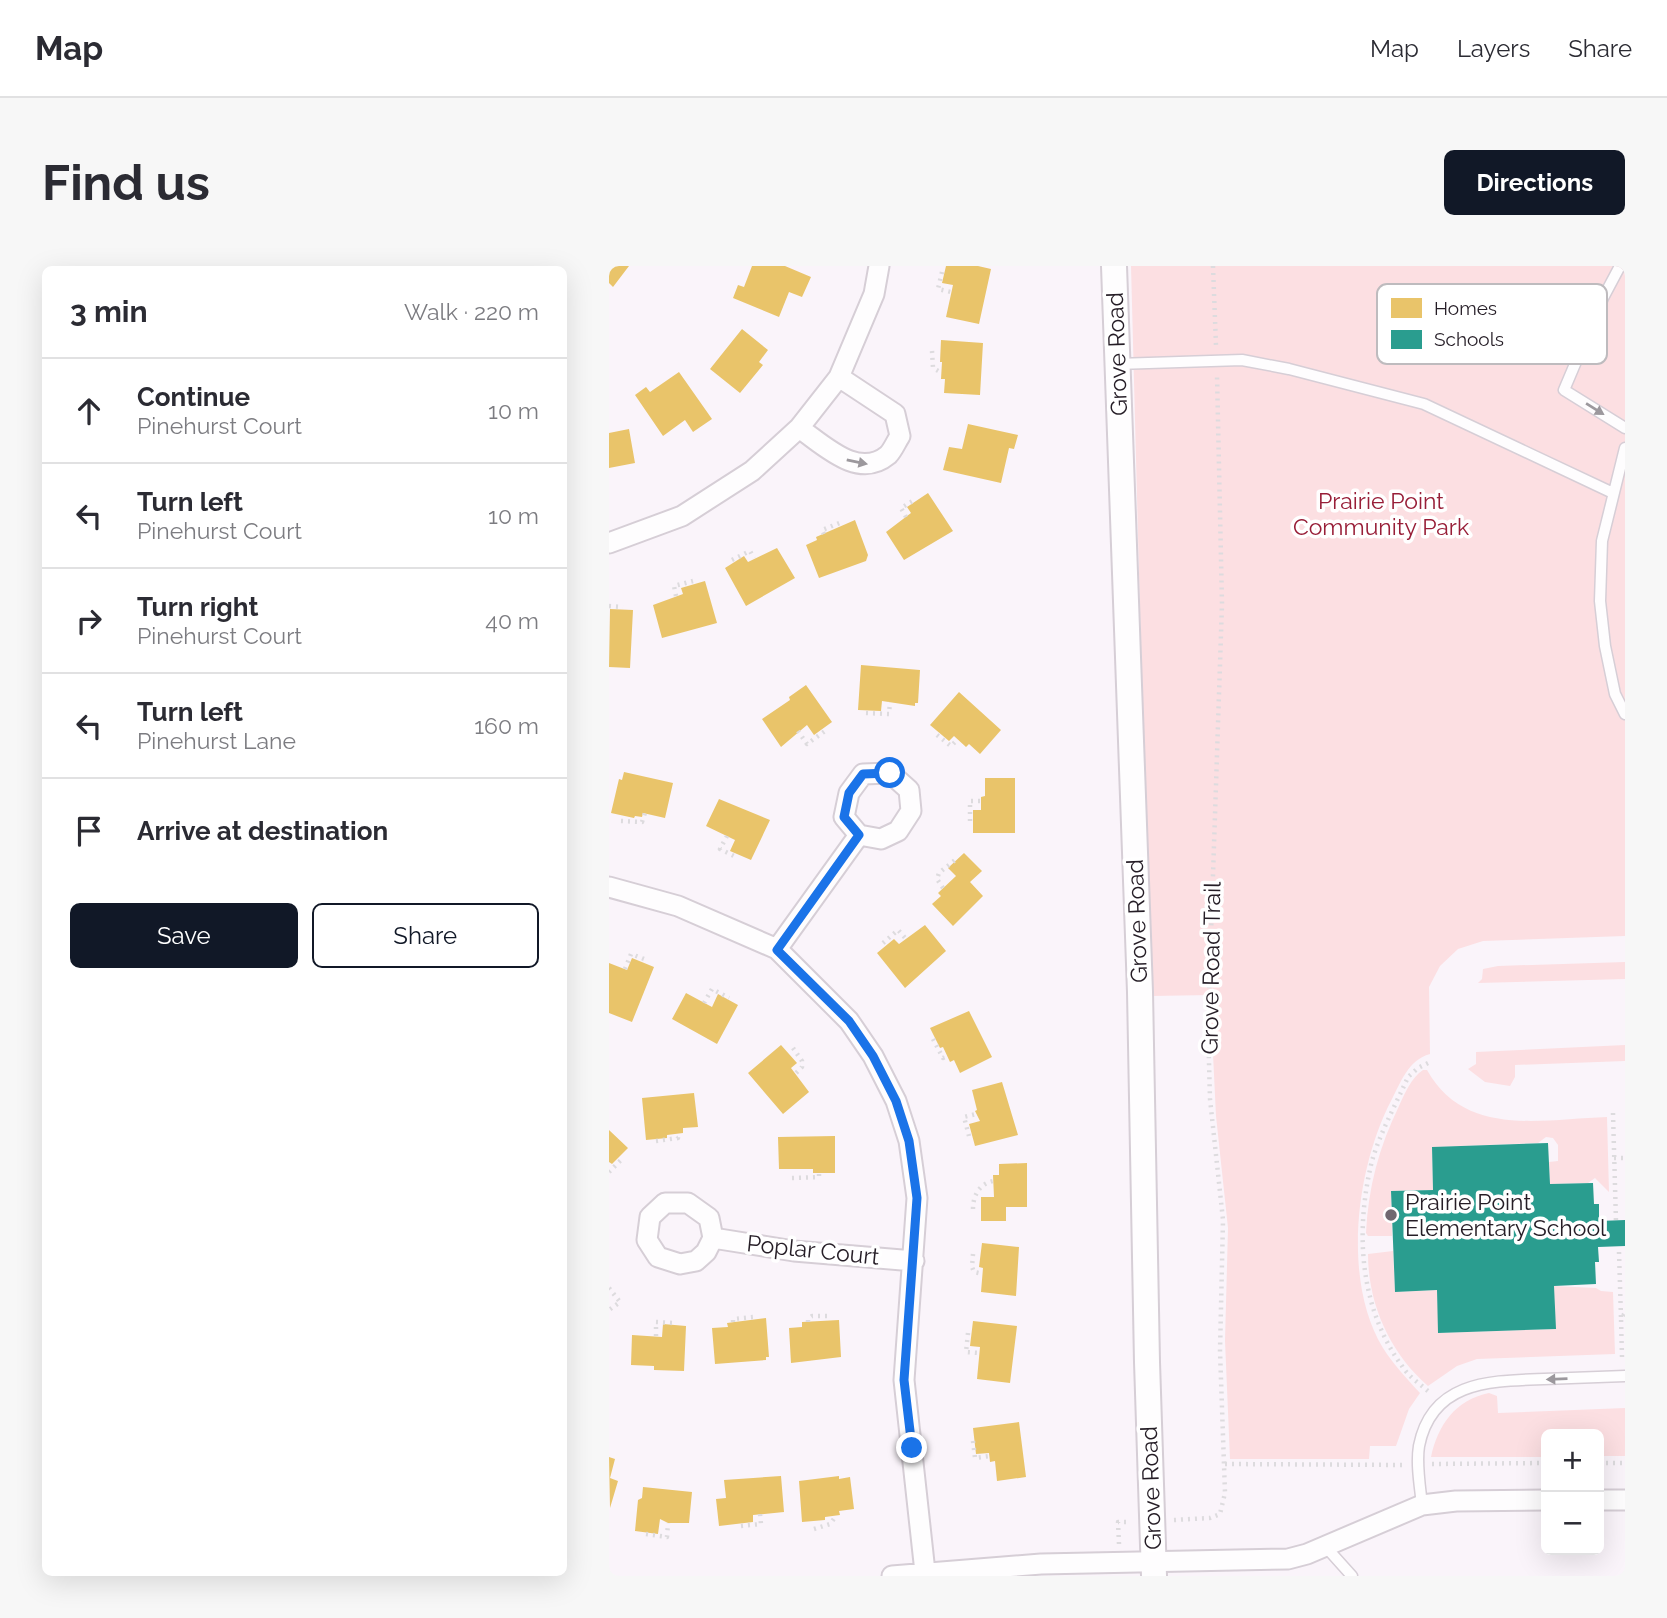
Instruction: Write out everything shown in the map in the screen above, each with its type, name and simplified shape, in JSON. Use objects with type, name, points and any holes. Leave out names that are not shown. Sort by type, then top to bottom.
[{"type":"street","points":[[609,543],[682,516],[752,471],[799,428],[839,377],[874,294],[879,266]]},
{"type":"street","name":"Grove Road","points":[[1114,266],[1140,992],[1154,1568]]},
{"type":"street","points":[[799,428],[849,462],[870,465],[889,454],[900,436],[895,414],[839,377]]},
{"type":"street","points":[[777,950],[859,835]]},
{"type":"street","points":[[609,887],[678,906],[777,950],[849,1021],[873,1056],[896,1101],[909,1141],[917,1198],[904,1380],[925,1572]]},
{"type":"street","name":"Poplar Court","points":[[713,1238],[794,1251],[914,1261]]},
{"type":"street","points":[[892,1576],[1041,1564],[1154,1568],[1288,1559],[1307,1554],[1422,1505],[1456,1500],[1541,1500]]},
{"type":"street","points":[[1604,1500],[1625,1500]]},
{"type":"lane","points":[[1607,291],[1620,266]]},
{"type":"lane","points":[[1117,364],[1241,360],[1289,369],[1424,404],[1613,493]]},
{"type":"lane","points":[[1576,364],[1565,390],[1625,428]]},
{"type":"lane","points":[[1625,448],[1602,541],[1601,601],[1605,646],[1615,694],[1625,714]]},
{"type":"lane","points":[[1422,1505],[1419,1446],[1426,1424],[1441,1404],[1462,1389],[1488,1381],[1625,1376]]},
{"type":"lane","points":[[1325,1546],[1352,1576]]},
{"type":"path","points":[[1213,266],[1216,341]]},
{"type":"path","points":[[942,272],[938,289],[951,292]]},
{"type":"path","points":[[932,351],[933,368],[942,373]]},
{"type":"path","name":"Grove Road Trail","points":[[1182,1520],[1210,1518],[1220,1514],[1224,1503],[1220,1351],[1223,1220],[1210,1099],[1207,1026],[1222,604],[1217,382]]},
{"type":"path","points":[[906,516],[901,508],[916,499]]},
{"type":"path","points":[[824,534],[822,530],[842,522]]},
{"type":"path","points":[[732,560],[750,551],[754,558]]},
{"type":"path","points":[[676,596],[674,586],[693,582]]},
{"type":"path","points":[[609,606],[623,607]]},
{"type":"path","points":[[866,713],[889,714],[890,702]]},
{"type":"path","points":[[798,732],[807,744],[825,731]]},
{"type":"path","points":[[937,735],[951,746],[958,739]]},
{"type":"path","points":[[970,821],[970,802],[981,802]]},
{"type":"path","points":[[621,821],[642,822],[645,813]]},
{"type":"path","points":[[727,836],[720,849],[738,858]]},
{"type":"path","points":[[943,888],[937,879],[939,873],[955,859]]},
{"type":"path","points":[[883,943],[898,930],[906,939]]},
{"type":"path","points":[[625,969],[631,954],[644,960]]},
{"type":"path","points":[[704,1003],[712,989],[729,998]]},
{"type":"path","points":[[933,1039],[943,1058],[947,1056]]},
{"type":"path","points":[[793,1048],[802,1061],[802,1067],[796,1073]]},
{"type":"path","points":[[1428,1063],[1408,1077],[1373,1158],[1363,1207],[1362,1231],[1365,1278],[1378,1327],[1403,1368],[1429,1392]]},
{"type":"path","points":[[1613,1113],[1616,1222]]},
{"type":"path","points":[[969,1136],[964,1117],[976,1114]]},
{"type":"path","points":[[656,1141],[678,1138],[678,1134]]},
{"type":"path","points":[[1614,1158],[1625,1158]]},
{"type":"path","points":[[609,1172],[622,1159]]},
{"type":"path","points":[[792,1178],[819,1177],[819,1173]]},
{"type":"path","points":[[973,1209],[973,1200],[983,1184],[993,1181]]},
{"type":"path","points":[[1619,1252],[1623,1315],[1622,1357]]},
{"type":"path","points":[[972,1254],[974,1272],[983,1274]]},
{"type":"path","points":[[609,1288],[620,1302],[609,1310]]},
{"type":"path","points":[[808,1322],[812,1316],[827,1315]]},
{"type":"path","points":[[733,1322],[733,1319],[754,1317]]},
{"type":"path","points":[[656,1336],[656,1322],[674,1323]]},
{"type":"path","points":[[968,1333],[967,1352],[979,1353]]},
{"type":"path","points":[[972,1441],[975,1458],[990,1456]]},
{"type":"path","points":[[1431,1464],[1541,1463]]},
{"type":"path","points":[[1604,1463],[1625,1463]]},
{"type":"path","points":[[1225,1464],[1404,1465]]},
{"type":"path","points":[[741,1526],[761,1524],[760,1514]]},
{"type":"path","points":[[814,1529],[830,1524],[836,1516]]},
{"type":"path","points":[[646,1534],[667,1537],[668,1523]]},
{"type":"green space","name":"Prairie Point Community Park","points":[[1131,266],[1625,266],[1625,936],[1483,941],[1458,949],[1440,966],[1429,987],[1430,1054],[1416,1061],[1406,1073],[1379,1128],[1362,1191],[1359,1225],[1358,1258],[1362,1291],[1370,1321],[1387,1354],[1420,1393],[1409,1409],[1396,1446],[1370,1446],[1369,1459],[1230,1459],[1225,1341],[1228,1228],[1216,1116],[1211,1012],[1213,995],[1150,996]]},
{"type":"green space","points":[[1625,962],[1625,979],[1478,983],[1482,979],[1483,969],[1498,966]]},
{"type":"green space","points":[[1625,1045],[1625,1061],[1515,1065],[1515,1077],[1510,1086],[1485,1082],[1468,1069],[1476,1064],[1476,1052]]},
{"type":"green space","points":[[1423,1070],[1427,1070],[1443,1092],[1462,1106],[1484,1115],[1507,1120],[1532,1121],[1607,1117],[1609,1192],[1595,1178],[1588,1183],[1550,1184],[1549,1162],[1558,1161],[1558,1145],[1553,1138],[1546,1137],[1538,1143],[1432,1147],[1433,1190],[1391,1191],[1392,1236],[1368,1236],[1369,1200],[1380,1152],[1406,1091]]},
{"type":"green space","points":[[1393,1251],[1395,1292],[1437,1290],[1439,1333],[1555,1329],[1554,1286],[1596,1288],[1613,1292],[1615,1354],[1477,1359],[1457,1366],[1428,1386],[1392,1343],[1372,1291],[1368,1254]]},
{"type":"green space","points":[[1489,1393],[1497,1396],[1498,1413],[1625,1408],[1625,1456],[1604,1456],[1604,1429],[1541,1429],[1541,1457],[1431,1457],[1443,1425],[1458,1408],[1477,1396]]},
{"type":"building: Homes","points":[[609,266],[629,266],[613,287],[609,283]]},
{"type":"building: Homes","points":[[752,266],[785,266],[811,277],[802,297],[789,292],[779,317],[733,298],[738,285],[744,287]]},
{"type":"building: Homes","points":[[946,266],[978,266],[991,269],[979,324],[946,317],[953,285],[942,283]]},
{"type":"building: Homes","points":[[742,329],[768,350],[759,362],[763,365],[740,393],[710,369]]},
{"type":"building: Homes","points":[[941,340],[983,343],[980,395],[944,393],[945,379],[941,379],[940,362]]},
{"type":"building: Homes","points":[[679,372],[712,419],[693,432],[685,420],[663,436],[635,395],[646,387],[650,392]]},
{"type":"building: Homes","points":[[968,424],[1018,435],[1014,449],[1009,448],[1001,483],[943,470],[949,447],[962,449]]},
{"type":"building: Homes","points":[[629,429],[635,463],[609,468],[609,433]]},
{"type":"building: Homes","points":[[928,493],[953,531],[904,560],[886,532],[911,513],[907,507]]},
{"type":"building: Homes","points":[[855,520],[868,555],[866,561],[819,578],[806,545],[817,540],[816,537]]},
{"type":"building: Homes","points":[[777,548],[795,578],[746,606],[725,568],[744,556],[748,562]]},
{"type":"building: Homes","points":[[705,581],[717,623],[662,638],[653,605],[683,594],[681,588]]},
{"type":"building: Homes","points":[[610,609],[633,610],[630,668],[609,667]]},
{"type":"building: Homes","points":[[861,665],[920,670],[918,703],[915,703],[915,706],[882,701],[881,711],[858,710]]},
{"type":"building: Homes","points":[[806,685],[832,722],[814,735],[807,725],[781,747],[762,719]]},
{"type":"building: Homes","points":[[959,692],[1001,730],[980,754],[969,744],[966,747],[954,736],[949,741],[930,725]]},
{"type":"building: Homes","points":[[624,772],[673,783],[665,818],[643,813],[642,817],[634,818],[611,813],[619,779],[622,780]]},
{"type":"building: Homes","points":[[985,778],[1015,778],[1015,833],[973,833],[973,810],[981,810],[981,797],[985,796]]},
{"type":"building: Homes","points":[[719,799],[770,820],[751,860],[730,851],[735,840],[706,826]]},
{"type":"building: Homes","points":[[964,853],[982,871],[970,882],[983,896],[953,926],[932,904],[941,896],[938,893],[956,876],[948,868]]},
{"type":"building: Homes","points":[[925,925],[946,951],[905,988],[877,953],[894,939],[899,944]]},
{"type":"building: Homes","points":[[632,958],[654,967],[632,1022],[609,1013],[609,963],[627,970]]},
{"type":"building: Homes","points":[[686,993],[712,1007],[718,994],[738,1005],[717,1044],[672,1019]]},
{"type":"building: Homes","points":[[969,1011],[992,1057],[960,1073],[954,1060],[950,1062],[943,1047],[940,1048],[930,1028]]},
{"type":"building: Homes","points":[[781,1045],[797,1063],[791,1068],[809,1092],[783,1114],[748,1073]]},
{"type":"building: Homes","points":[[1002,1082],[1018,1135],[975,1146],[969,1124],[980,1121],[975,1111],[977,1110],[972,1090]]},
{"type":"building: Homes","points":[[694,1093],[698,1127],[683,1128],[683,1133],[667,1135],[667,1138],[646,1140],[642,1098]]},
{"type":"building: Homes","points":[[609,1130],[628,1148],[612,1164],[609,1162]]},
{"type":"building: Homes","points":[[835,1136],[835,1173],[813,1173],[813,1169],[779,1169],[778,1137]]},
{"type":"building: Homes","points":[[1027,1163],[1027,1207],[1006,1207],[1006,1221],[981,1221],[981,1197],[994,1197],[993,1175],[999,1175],[999,1164]]},
{"type":"building: Homes","points":[[982,1243],[1019,1247],[1016,1296],[981,1292],[983,1268],[979,1267]]},
{"type":"building: Homes","points":[[766,1318],[769,1357],[766,1357],[766,1360],[715,1364],[712,1328],[728,1327],[727,1323]]},
{"type":"building: Homes","points":[[839,1320],[841,1357],[791,1363],[789,1328],[802,1327],[802,1322]]},
{"type":"building: Homes","points":[[973,1321],[1017,1326],[1010,1383],[977,1379],[980,1347],[970,1346]]},
{"type":"building: Homes","points":[[663,1324],[686,1326],[684,1371],[654,1370],[654,1366],[631,1365],[632,1335],[662,1337]]},
{"type":"building: Homes","points":[[1019,1422],[1026,1477],[997,1481],[995,1461],[990,1462],[989,1453],[976,1454],[973,1428]]},
{"type":"building: Homes","points":[[609,1457],[615,1459],[610,1478],[618,1481],[610,1508]]},
{"type":"building: Homes","points":[[781,1476],[784,1512],[753,1515],[753,1522],[719,1526],[716,1499],[726,1498],[724,1480]]},
{"type":"building: Homes","points":[[839,1476],[839,1479],[850,1477],[854,1509],[839,1511],[840,1515],[825,1517],[825,1520],[802,1522],[799,1481]]},
{"type":"building: Homes","points":[[643,1487],[692,1492],[689,1523],[668,1523],[660,1519],[658,1534],[635,1531],[638,1500],[642,1498]]},
{"type":"building: Schools","points":[[1548,1143],[1550,1184],[1593,1183],[1594,1204],[1599,1204],[1599,1221],[1625,1220],[1625,1246],[1598,1247],[1599,1262],[1595,1262],[1596,1284],[1554,1286],[1556,1329],[1438,1333],[1437,1290],[1395,1292],[1391,1191],[1433,1190],[1432,1147]]},
{"type":"place","name":"Prairie Point Elementary School","points":[[1391,1215]]},
{"type":"route","points":[[890,773],[863,774],[849,793],[844,817],[859,835],[777,950],[849,1021],[873,1056],[896,1101],[909,1141],[917,1198],[904,1380],[912,1448]]}]
